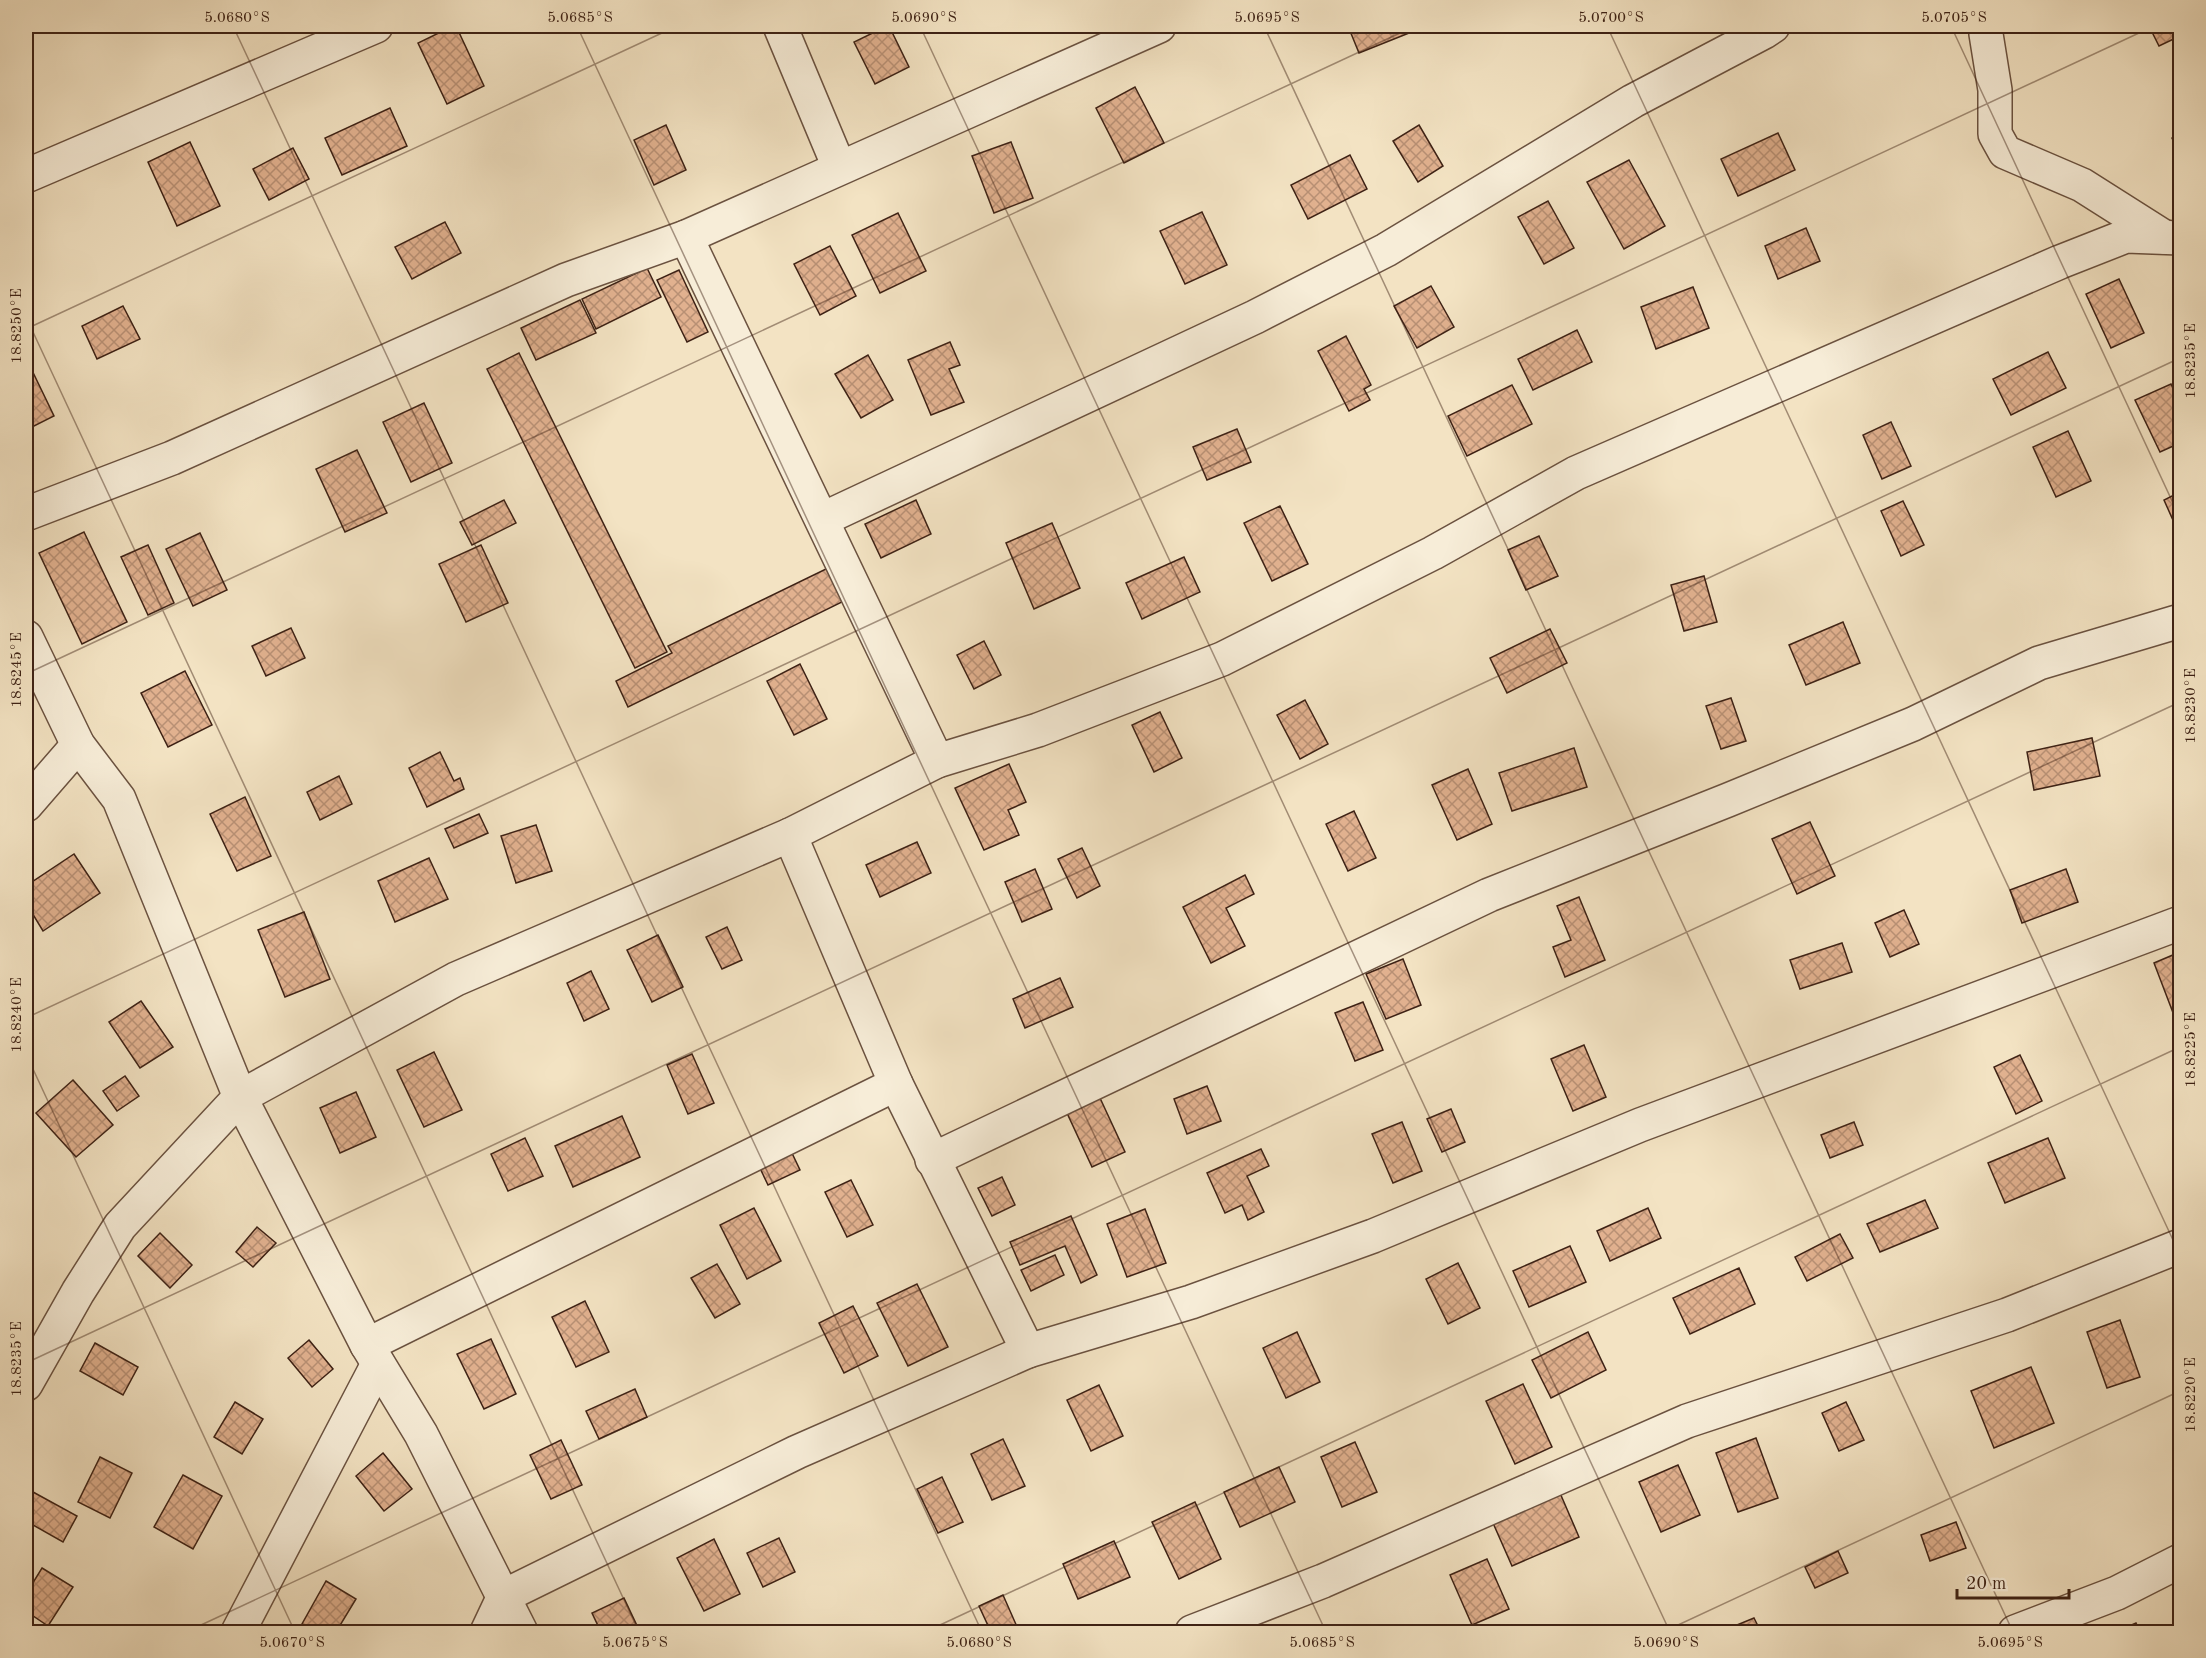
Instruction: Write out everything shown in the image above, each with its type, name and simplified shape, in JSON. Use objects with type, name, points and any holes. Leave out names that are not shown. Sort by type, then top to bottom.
[{"type":"street","points":[[26,176],[376,26]]},
{"type":"street","points":[[780,26],[839,167]]},
{"type":"street","points":[[26,514],[172,458],[566,280],[686,237],[1159,26]]},
{"type":"street","points":[[822,519],[1256,317],[1376,255],[1633,101],[1773,26]]},
{"type":"street","points":[[1987,26],[1986,34],[1995,90],[1995,134],[2005,152],[2082,185],[2175,241]]},
{"type":"street","points":[[26,1384],[78,1292],[120,1226],[240,1097],[456,979],[790,835],[938,761],[1038,730],[1222,659],[1433,553],[1576,473],[2060,262],[2126,236],[2175,241]]},
{"type":"street","points":[[686,237],[938,761]]},
{"type":"street","points":[[932,1160],[1489,895],[1913,724],[2039,663],[2181,621]]},
{"type":"street","points":[[26,637],[78,745],[119,799],[240,1097],[373,1354],[420,1434],[521,1632]]},
{"type":"street","points":[[26,805],[78,745]]},
{"type":"street","points":[[790,835],[896,1084],[1028,1351]]},
{"type":"street","points":[[487,1632],[504,1596],[797,1452],[1028,1351],[1191,1302],[1373,1236],[1640,1125],[2181,923]]},
{"type":"street","points":[[238,1632],[373,1354],[896,1084]]},
{"type":"street","points":[[1191,1632],[1323,1581],[1687,1421],[2007,1315],[2181,1246]]},
{"type":"street","points":[[2015,1632],[2116,1593],[2181,1561]]},
{"type":"building","points":[[168,26],[185,26],[172,32]]},
{"type":"building","points":[[456,26],[484,86],[447,104],[418,43]]},
{"type":"building","points":[[887,26],[909,67],[875,84],[854,42]]},
{"type":"building","points":[[1348,26],[1418,26],[1419,29],[1359,53]]},
{"type":"building","points":[[2149,26],[2180,26],[2180,36],[2159,46]]},
{"type":"building","points":[[1135,87],[1164,143],[1124,163],[1096,108]]},
{"type":"building","points":[[390,108],[407,146],[342,175],[325,138]]},
{"type":"building","points":[[666,125],[686,170],[654,185],[634,140]]},
{"type":"building","points":[[1419,125],[1443,166],[1418,182],[1393,141]]},
{"type":"building","points":[[1778,133],[1795,170],[1738,196],[1721,159]]},
{"type":"building","points":[[2180,134],[2180,155],[2172,138]]},
{"type":"building","points":[[190,142],[220,206],[177,226],[148,162]]},
{"type":"building","points":[[1011,142],[1033,198],[994,213],[972,156]]},
{"type":"building","points":[[293,148],[309,179],[269,200],[253,169]]},
{"type":"building","points":[[1350,155],[1367,189],[1308,219],[1291,185]]},
{"type":"building","points":[[1629,160],[1665,226],[1624,249],[1587,182]]},
{"type":"building","points":[[1548,201],[1574,248],[1544,264],[1518,217]]},
{"type":"building","points":[[1202,212],[1227,265],[1185,284],[1160,231]]},
{"type":"building","points":[[898,213],[926,271],[880,293],[852,235]]},
{"type":"building","points":[[445,222],[461,253],[412,279],[395,247]]},
{"type":"building","points":[[1806,228],[1820,261],[1778,279],[1765,246]]},
{"type":"building","points":[[830,246],[856,296],[820,315],[794,264]]},
{"type":"building","points":[[647,268],[661,297],[596,329],[582,299]]},
{"type":"building","points":[[679,270],[708,332],[687,342],[657,280]]},
{"type":"building","points":[[2119,279],[2144,333],[2111,348],[2086,294]]},
{"type":"building","points":[[1431,286],[1454,327],[1417,348],[1394,306]]},
{"type":"building","points":[[1693,287],[1709,328],[1656,349],[1641,307]]},
{"type":"building","points":[[580,300],[596,333],[536,360],[521,328]]},
{"type":"building","points":[[123,306],[140,339],[97,359],[82,326]]},
{"type":"building","points":[[1577,330],[1592,362],[1533,390],[1518,359]]},
{"type":"building","points":[[1346,336],[1371,385],[1364,389],[1370,400],[1349,411],[1318,351]]},
{"type":"building","points":[[950,342],[960,365],[949,369],[964,402],[931,415],[908,360]]},
{"type":"building","points":[[2048,352],[2066,388],[2011,415],[1993,379]]},
{"type":"building","points":[[519,353],[667,652],[635,668],[487,369]]},
{"type":"building","points":[[868,355],[893,400],[861,418],[835,374]]},
{"type":"building","points":[[26,361],[54,416],[26,430]]},
{"type":"building","points":[[2171,384],[2180,404],[2180,443],[2160,452],[2135,400]]},
{"type":"building","points":[[1512,385],[1532,424],[1467,456],[1448,416]]},
{"type":"building","points":[[424,403],[452,463],[411,482],[383,422]]},
{"type":"building","points":[[1891,422],[1911,466],[1882,479],[1863,435]]},
{"type":"building","points":[[1237,429],[1251,462],[1207,480],[1193,447]]},
{"type":"building","points":[[2068,431],[2091,481],[2056,497],[2033,447]]},
{"type":"building","points":[[357,450],[387,513],[345,532],[316,469]]},
{"type":"building","points":[[2180,492],[2180,536],[2164,500]]},
{"type":"building","points":[[504,500],[516,523],[472,545],[460,522]]},
{"type":"building","points":[[916,500],[931,534],[881,558],[865,524]]},
{"type":"building","points":[[1903,501],[1924,545],[1901,556],[1881,511]]},
{"type":"building","points":[[1280,506],[1308,564],[1272,581],[1244,523]]},
{"type":"building","points":[[1052,523],[1080,588],[1034,609],[1006,543]]},
{"type":"building","points":[[84,532],[127,622],[82,644],[39,553]]},
{"type":"building","points":[[200,533],[227,590],[193,606],[166,549]]},
{"type":"building","points":[[1539,536],[1558,576],[1526,590],[1508,550]]},
{"type":"building","points":[[148,545],[174,603],[148,615],[121,557]]},
{"type":"building","points":[[481,545],[508,603],[466,622],[439,564]]},
{"type":"building","points":[[1184,557],[1200,592],[1142,619],[1126,583]]},
{"type":"building","points":[[828,568],[844,601],[628,707],[616,681],[672,653],[668,646]]},
{"type":"building","points":[[1704,576],[1717,622],[1684,631],[1671,585]]},
{"type":"building","points":[[1843,622],[1860,663],[1806,685],[1789,645]]},
{"type":"building","points":[[291,628],[305,658],[266,676],[252,646]]},
{"type":"building","points":[[1550,629],[1567,663],[1507,693],[1490,658]]},
{"type":"building","points":[[984,641],[1001,675],[974,689],[957,655]]},
{"type":"building","points":[[800,664],[827,719],[794,735],[767,681]]},
{"type":"building","points":[[185,671],[212,725],[168,747],[141,693]]},
{"type":"building","points":[[1731,698],[1746,741],[1721,749],[1706,706]]},
{"type":"building","points":[[1305,700],[1328,744],[1300,759],[1277,715]]},
{"type":"building","points":[[1160,712],[1182,758],[1154,772],[1132,725]]},
{"type":"building","points":[[2092,738],[2100,776],[2034,790],[2027,752]]},
{"type":"building","points":[[1574,748],[1587,787],[1512,811],[1499,773]]},
{"type":"building","points":[[440,752],[454,781],[460,778],[464,789],[427,807],[409,768]]},
{"type":"building","points":[[1009,764],[1026,802],[1008,810],[1019,835],[984,850],[955,788]]},
{"type":"building","points":[[1468,769],[1492,824],[1457,840],[1432,785]]},
{"type":"building","points":[[339,776],[352,804],[320,820],[307,792]]},
{"type":"building","points":[[245,797],[271,856],[237,871],[210,814]]},
{"type":"building","points":[[1354,811],[1376,858],[1348,871],[1326,824]]},
{"type":"building","points":[[479,814],[488,833],[454,848],[445,829]]},
{"type":"building","points":[[1810,822],[1835,876],[1797,894],[1772,839]]},
{"type":"building","points":[[536,825],[552,871],[516,883],[501,836]]},
{"type":"building","points":[[917,842],[931,873],[880,897],[866,865]]},
{"type":"building","points":[[1082,848],[1100,886],[1077,898],[1058,859]]},
{"type":"building","points":[[74,854],[100,893],[43,931],[26,903],[26,886]]},
{"type":"building","points":[[429,858],[448,899],[395,922],[378,881]]},
{"type":"building","points":[[1035,869],[1052,909],[1022,922],[1005,882]]},
{"type":"building","points":[[2066,869],[2078,902],[2022,923],[2010,890]]},
{"type":"building","points":[[1245,875],[1254,894],[1226,908],[1245,946],[1211,963],[1183,907]]},
{"type":"building","points":[[1579,897],[1605,960],[1565,977],[1553,947],[1571,940],[1557,906]]},
{"type":"building","points":[[1904,910],[1919,944],[1890,957],[1875,923]]},
{"type":"building","points":[[304,912],[330,979],[285,997],[258,930]]},
{"type":"building","points":[[727,927],[742,960],[722,969],[706,937]]},
{"type":"building","points":[[658,935],[683,987],[652,1002],[627,950]]},
{"type":"building","points":[[1842,943],[1852,972],[1800,989],[1790,960]]},
{"type":"building","points":[[2180,952],[2180,1031],[2154,963]]},
{"type":"building","points":[[1403,959],[1421,1005],[1386,1019],[1366,974]]},
{"type":"building","points":[[591,971],[609,1009],[584,1021],[567,983]]},
{"type":"building","points":[[1060,978],[1073,1007],[1025,1028],[1013,999]]},
{"type":"building","points":[[141,1001],[173,1047],[140,1068],[109,1022]]},
{"type":"building","points":[[1363,1002],[1383,1050],[1355,1061],[1335,1013]]},
{"type":"building","points":[[1584,1045],[1606,1097],[1573,1111],[1551,1059]]},
{"type":"building","points":[[434,1052],[462,1110],[424,1127],[397,1070]]},
{"type":"building","points":[[692,1054],[714,1103],[688,1114],[667,1065]]},
{"type":"building","points":[[2020,1055],[2042,1101],[2016,1114],[1994,1067]]},
{"type":"building","points":[[125,1076],[139,1096],[117,1111],[103,1091]]},
{"type":"building","points":[[73,1080],[113,1125],[76,1157],[36,1113]]},
{"type":"building","points":[[1207,1086],[1221,1121],[1187,1134],[1174,1099]]},
{"type":"building","points":[[356,1092],[376,1137],[340,1153],[320,1108]]},
{"type":"building","points":[[1100,1098],[1125,1152],[1092,1167],[1067,1113]]},
{"type":"building","points":[[1451,1109],[1465,1142],[1442,1152],[1427,1119]]},
{"type":"building","points":[[622,1116],[640,1157],[573,1187],[555,1146]]},
{"type":"building","points":[[1402,1122],[1422,1171],[1393,1183],[1372,1134]]},
{"type":"building","points":[[1854,1122],[1863,1145],[1830,1158],[1821,1135]]},
{"type":"building","points":[[525,1138],[543,1176],[508,1191],[491,1154]]},
{"type":"building","points":[[2048,1138],[2065,1178],[2005,1203],[1988,1163]]},
{"type":"building","points":[[790,1149],[800,1170],[768,1185],[758,1164]]},
{"type":"building","points":[[1261,1149],[1269,1166],[1247,1176],[1264,1212],[1248,1220],[1242,1205],[1225,1213],[1207,1173]]},
{"type":"building","points":[[1002,1177],[1015,1205],[992,1216],[978,1188]]},
{"type":"building","points":[[851,1180],[873,1225],[847,1237],[825,1192]]},
{"type":"building","points":[[1925,1200],[1938,1228],[1880,1252],[1867,1224]]},
{"type":"building","points":[[754,1208],[781,1261],[747,1279],[720,1225]]},
{"type":"building","points":[[1648,1208],[1661,1238],[1610,1261],[1597,1231]]},
{"type":"building","points":[[1145,1209],[1166,1263],[1127,1277],[1107,1224]]},
{"type":"building","points":[[1071,1216],[1097,1275],[1081,1283],[1065,1246],[1020,1265],[1010,1242]]},
{"type":"building","points":[[257,1227],[276,1243],[253,1267],[236,1252]]},
{"type":"building","points":[[160,1233],[192,1265],[170,1288],[138,1256]]},
{"type":"building","points":[[1840,1234],[1853,1258],[1807,1281],[1795,1257]]},
{"type":"building","points":[[1570,1246],[1586,1282],[1529,1307],[1513,1271]]},
{"type":"building","points":[[1055,1255],[1064,1275],[1031,1291],[1021,1270]]},
{"type":"building","points":[[1458,1263],[1480,1308],[1448,1324],[1426,1279]]},
{"type":"building","points":[[717,1264],[740,1304],[715,1318],[691,1278]]},
{"type":"building","points":[[1739,1268],[1755,1304],[1690,1334],[1673,1298]]},
{"type":"building","points":[[917,1284],[948,1347],[908,1366],[877,1303]]},
{"type":"building","points":[[585,1301],[609,1352],[576,1367],[552,1317]]},
{"type":"building","points":[[853,1306],[878,1356],[844,1373],[819,1323]]},
{"type":"building","points":[[2120,1320],[2140,1377],[2107,1388],[2087,1332]]},
{"type":"building","points":[[1297,1332],[1320,1382],[1286,1398],[1263,1348]]},
{"type":"building","points":[[1588,1332],[1606,1370],[1551,1398],[1532,1360]]},
{"type":"building","points":[[491,1339],[516,1394],[484,1409],[457,1354]]},
{"type":"building","points":[[309,1340],[333,1369],[312,1387],[288,1358]]},
{"type":"building","points":[[95,1343],[138,1367],[123,1395],[80,1371]]},
{"type":"building","points":[[2031,1367],[2054,1423],[1994,1448],[1971,1391]]},
{"type":"building","points":[[1523,1384],[1552,1447],[1515,1464],[1486,1401]]},
{"type":"building","points":[[1099,1385],[1123,1436],[1091,1451],[1067,1400]]},
{"type":"building","points":[[635,1389],[647,1417],[599,1439],[586,1411]]},
{"type":"building","points":[[235,1402],[263,1419],[242,1454],[214,1437]]},
{"type":"building","points":[[1846,1402],[1864,1440],[1839,1451],[1822,1413]]},
{"type":"building","points":[[1756,1438],[1778,1498],[1738,1512],[1716,1453]]},
{"type":"building","points":[[1003,1439],[1025,1486],[992,1500],[971,1454]]},
{"type":"building","points":[[561,1440],[582,1485],[551,1499],[530,1455]]},
{"type":"building","points":[[1355,1442],[1377,1492],[1342,1507],[1321,1457]]},
{"type":"building","points":[[383,1453],[412,1489],[384,1511],[356,1476]]},
{"type":"building","points":[[100,1457],[132,1473],[110,1518],[78,1502]]},
{"type":"building","points":[[1678,1465],[1700,1515],[1661,1532],[1639,1482]]},
{"type":"building","points":[[1279,1467],[1295,1502],[1240,1527],[1224,1492]]},
{"type":"building","points":[[183,1475],[222,1496],[193,1549],[154,1527]]},
{"type":"building","points":[[942,1477],[963,1522],[938,1533],[917,1489]]},
{"type":"building","points":[[33,1492],[77,1516],[63,1542],[26,1521],[26,1505]]},
{"type":"building","points":[[1560,1493],[1579,1537],[1512,1566],[1493,1523]]},
{"type":"building","points":[[1195,1502],[1221,1559],[1179,1579],[1152,1522]]},
{"type":"building","points":[[1956,1522],[1966,1548],[1930,1561],[1921,1535]]},
{"type":"building","points":[[779,1538],[795,1572],[763,1587],[747,1553]]},
{"type":"building","points":[[714,1539],[740,1594],[704,1611],[677,1558]]},
{"type":"building","points":[[1114,1541],[1130,1577],[1078,1599],[1063,1564]]},
{"type":"building","points":[[1838,1551],[1848,1573],[1815,1588],[1805,1567]]},
{"type":"building","points":[[1487,1559],[1509,1609],[1472,1625],[1450,1575]]},
{"type":"building","points":[[42,1568],[73,1587],[48,1626],[26,1611],[26,1594]]},
{"type":"building","points":[[326,1581],[356,1599],[336,1632],[317,1632],[302,1624]]},
{"type":"building","points":[[1003,1595],[1018,1629],[1010,1632],[991,1632],[979,1606]]},
{"type":"building","points":[[624,1598],[640,1632],[601,1632],[592,1613]]},
{"type":"building","points":[[1754,1618],[1761,1632],[1720,1632]]},
{"type":"building","points":[[2136,1623],[2140,1632],[2116,1632]]}]
